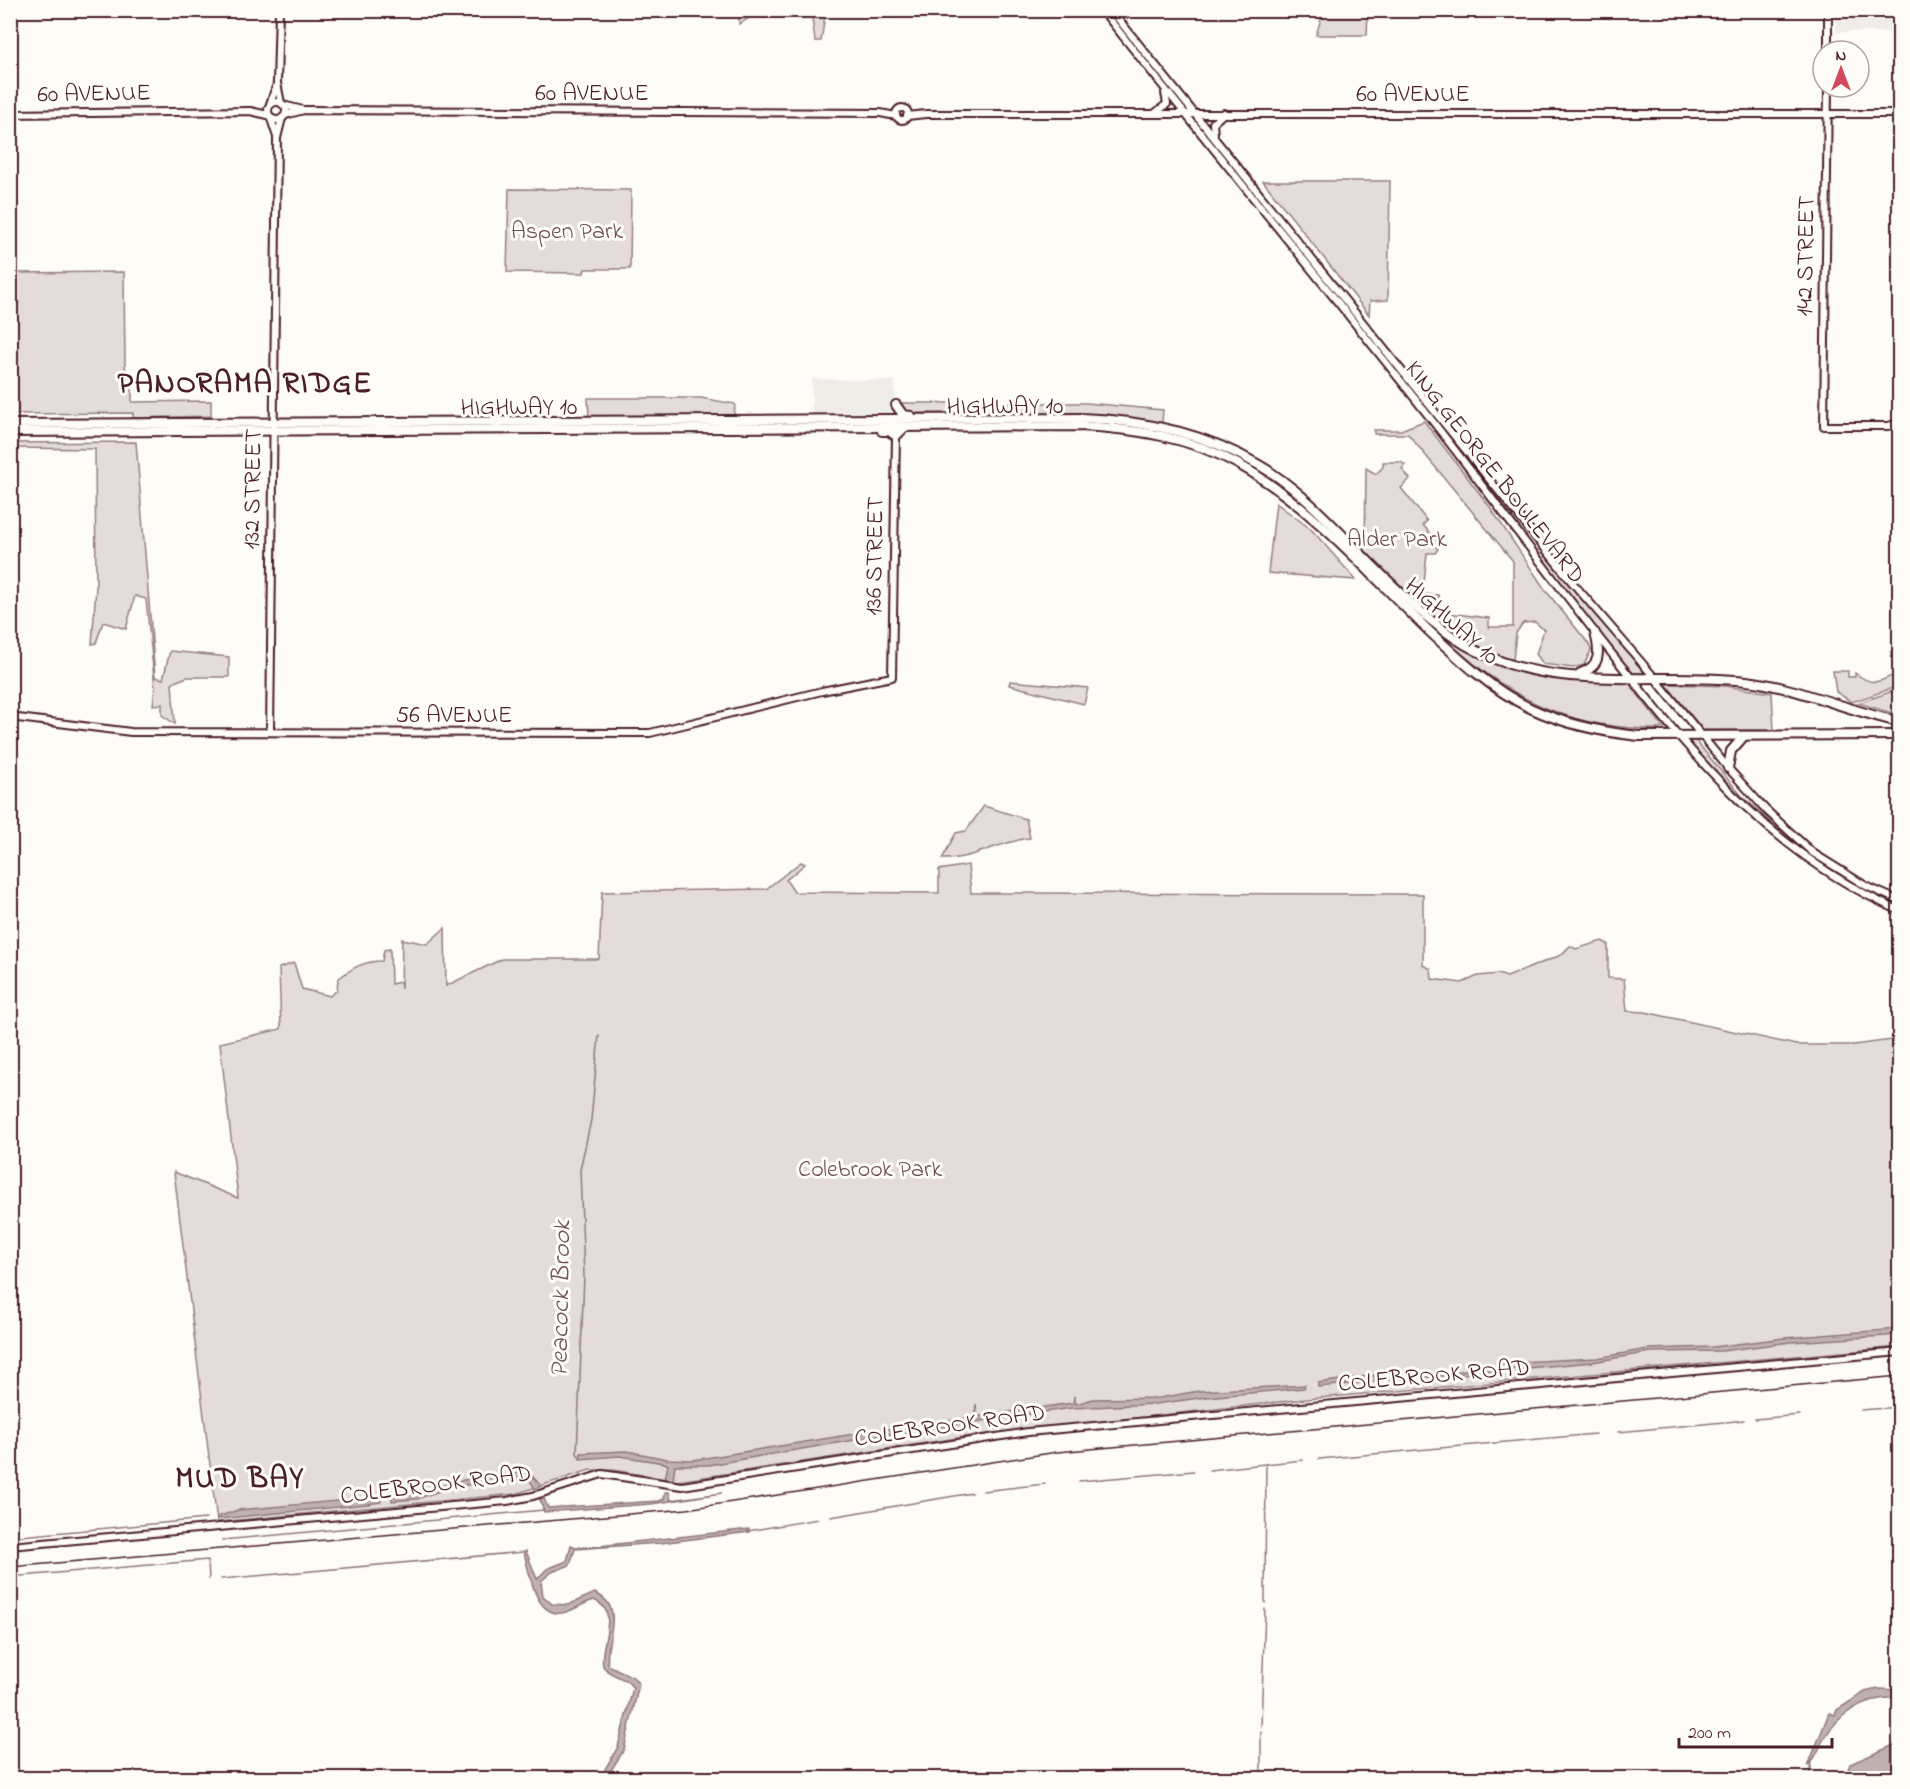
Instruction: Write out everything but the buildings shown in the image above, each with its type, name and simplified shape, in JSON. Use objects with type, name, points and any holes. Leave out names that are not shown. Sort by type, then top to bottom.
[{"type":"highway","points":[[885,420],[894,413],[896,405],[900,413],[906,416],[964,415],[981,419]]},
{"type":"highway","name":"HIGHWAY 10","points":[[10,432],[273,425],[981,419],[1123,420],[1166,428],[1215,444],[1260,465],[1293,490],[1430,620],[1477,651],[1515,666],[1572,675],[1730,679],[1767,684],[1899,722]]},
{"type":"highway","name":"HIGHWAY 10","points":[[10,424],[1118,428],[1164,436],[1214,452],[1259,477],[1304,511],[1464,663],[1497,689],[1528,707],[1578,726],[1628,735],[1899,735]]},
{"type":"highway","points":[[816,427],[825,431],[889,431],[896,436],[906,427]]},
{"type":"highway","points":[[1572,675],[1591,669],[1597,661],[1599,654],[1595,633]]},
{"type":"highway","points":[[1728,768],[1731,751],[1744,736]]},
{"type":"street","points":[[279,10],[277,83],[283,116]]},
{"type":"street","name":"KING GEORGE BOULEVARD","points":[[1102,10],[1426,413],[1677,736],[1718,782],[1769,830],[1845,885],[1899,911]]},
{"type":"street","name":"KING GEORGE BOULEVARD","points":[[1111,10],[1572,582],[1728,768],[1766,810],[1813,853],[1866,886],[1899,901]]},
{"type":"street","points":[[1828,10],[1828,39]]},
{"type":"street","points":[[269,116],[270,104],[277,83]]},
{"type":"street","points":[[1154,114],[1167,104],[1163,87]]},
{"type":"street","name":"142 STREET","points":[[1828,99],[1824,426],[1888,426],[1899,423]]},
{"type":"street","name":"60 AVENUE","points":[[250,111],[270,104],[282,104],[304,110],[896,113]]},
{"type":"street","points":[[901,108],[907,113],[902,120],[896,113],[901,108]]},
{"type":"street","name":"60 AVENUE","points":[[10,114],[250,111],[277,120],[304,110]]},
{"type":"street","name":"60 AVENUE","points":[[907,113],[1899,114]]},
{"type":"street","points":[[1215,139],[1213,123],[1224,113]]},
{"type":"street","name":"132 STREET","points":[[269,116],[277,138]]},
{"type":"street","name":"132 STREET","points":[[270,732],[277,138],[283,116]]},
{"type":"street","name":"136 STREET","points":[[892,677],[896,436]]},
{"type":"street","name":"56 AVENUE","points":[[10,717],[131,732],[650,733],[822,691],[892,677]]},
{"type":"street","name":"COLEBROOK ROAD","points":[[10,1546],[507,1501],[533,1496],[602,1474],[682,1486],[1028,1432],[1899,1352]]},
{"type":"shaded area","points":[[1837,11],[1899,11],[1899,32],[1836,32]]},
{"type":"shaded area","points":[[812,379],[895,381],[894,419],[812,418]]},
{"type":"shaded area","points":[[1899,1329],[1899,1334],[1886,1336],[1791,1342],[1722,1351],[1650,1352],[1593,1362],[1318,1387],[1318,1383],[1385,1374],[1453,1372],[1519,1362],[1597,1358],[1648,1349],[1713,1347],[1784,1338]]},
{"type":"shaded area","points":[[1305,1385],[1304,1388],[1155,1404],[1072,1408],[878,1436],[709,1465],[675,1465],[673,1480],[665,1479],[668,1465],[664,1463],[620,1456],[580,1459],[581,1453],[627,1451],[667,1459],[693,1460],[975,1417],[976,1404],[977,1416],[981,1416],[1073,1403],[1074,1396],[1076,1404],[1093,1399],[1159,1398],[1199,1391]]},
{"type":"shaded area","points":[[522,1472],[531,1475],[541,1486],[535,1489],[531,1482],[523,1478],[450,1487],[417,1499],[392,1501],[392,1496],[412,1495],[415,1491],[418,1493],[457,1481]]},
{"type":"shaded area","points":[[665,1492],[669,1492],[671,1500],[722,1493],[651,1504],[544,1512],[540,1500],[544,1498],[548,1508],[659,1501],[664,1499]]},
{"type":"shaded area","points":[[380,1497],[381,1502],[368,1504],[218,1519],[217,1517],[238,1510]]},
{"type":"shaded area","points":[[749,1529],[749,1532],[660,1543],[575,1549],[570,1565],[552,1572],[541,1581],[543,1596],[552,1604],[568,1605],[595,1593],[605,1599],[612,1616],[608,1665],[633,1677],[639,1684],[624,1750],[606,1778],[600,1778],[618,1747],[633,1688],[603,1666],[602,1658],[608,1620],[607,1612],[602,1605],[594,1600],[562,1613],[545,1608],[539,1601],[531,1582],[524,1553],[526,1551],[537,1579],[547,1569],[567,1561],[571,1545],[590,1547]]},
{"type":"shaded area","points":[[1878,1689],[1899,1690],[1899,1698],[1864,1703],[1845,1714],[1829,1731],[1808,1766],[1829,1713],[1835,1715],[1837,1710],[1865,1692]]},
{"type":"shaded area","points":[[1899,1743],[1899,1778],[1845,1778],[1850,1764]]},
{"type":"green space","points":[[863,10],[863,12],[825,16],[821,41],[815,41],[812,18],[758,13],[739,24],[739,11]]},
{"type":"green space","points":[[1315,11],[1368,11],[1367,35],[1316,35],[1321,19]]},
{"type":"green space","points":[[1263,181],[1390,181],[1388,300],[1370,301],[1369,315]]},
{"type":"green space","name":"Aspen Park","points":[[509,189],[631,190],[630,269],[585,269],[584,273],[507,272]]},
{"type":"green space","points":[[124,272],[125,367],[132,380],[132,402],[211,401],[211,416],[133,418],[133,413],[11,414],[11,273]]},
{"type":"green space","points":[[588,398],[701,398],[735,404],[734,417],[589,416]]},
{"type":"green space","points":[[898,403],[1086,403],[1163,410],[1162,423],[1101,415],[910,413],[902,411]]},
{"type":"green space","name":"Alder Park","points":[[1424,421],[1490,507],[1546,591],[1588,643],[1591,650],[1584,665],[1573,668],[1543,664],[1536,654],[1544,630],[1535,622],[1523,623],[1516,633],[1513,660],[1471,642],[1433,615],[1365,551],[1366,468],[1376,474],[1383,467],[1383,462],[1401,462],[1405,465],[1402,469],[1410,479],[1401,488],[1427,521],[1423,525],[1436,540],[1432,543],[1438,549],[1435,553],[1427,553],[1423,594],[1438,595],[1441,608],[1447,613],[1489,618],[1489,627],[1513,627],[1513,561],[1408,434],[1374,434],[1374,430],[1401,430]]},
{"type":"green space","points":[[136,442],[155,677],[163,679],[170,651],[229,657],[229,677],[187,677],[172,683],[175,724],[162,715],[162,704],[153,705],[155,688],[146,599],[135,596],[126,629],[103,622],[96,643],[92,644],[96,587],[95,449],[11,448],[11,443]]},
{"type":"green space","points":[[1474,465],[1645,673],[1633,673],[1565,591],[1469,467]]},
{"type":"green space","points":[[1276,503],[1311,529],[1356,580],[1268,573]]},
{"type":"green space","points":[[1417,613],[1466,649],[1490,661],[1514,669],[1567,678],[1627,681],[1664,728],[1632,728],[1582,720],[1555,712],[1529,700],[1483,671]]},
{"type":"green space","points":[[1833,671],[1848,671],[1848,677],[1855,677],[1855,673],[1873,682],[1899,672],[1899,686],[1852,702],[1836,692]]},
{"type":"green space","points":[[1010,681],[1088,688],[1084,704],[1009,685]]},
{"type":"green space","points":[[1666,684],[1725,686],[1772,693],[1774,730],[1703,730]]},
{"type":"green space","points":[[1899,689],[1899,715],[1858,703]]},
{"type":"green space","points":[[1685,740],[1695,740],[1742,796],[1798,845],[1831,869],[1829,871],[1809,857],[1771,826]]},
{"type":"green space","points":[[984,806],[1026,819],[1030,838],[965,857],[942,859],[956,833],[966,831]]},
{"type":"green space","name":"Colebrook Park","points":[[801,862],[805,864],[786,880],[794,892],[939,893],[939,870],[968,865],[971,893],[1423,894],[1423,965],[1431,969],[1432,979],[1462,983],[1478,976],[1498,974],[1507,977],[1561,955],[1570,946],[1576,949],[1602,941],[1608,944],[1608,978],[1624,979],[1627,1011],[1645,1012],[1796,1045],[1854,1045],[1899,1039],[1899,1347],[1307,1399],[964,1437],[678,1481],[613,1470],[590,1470],[515,1494],[217,1522],[174,1172],[238,1198],[220,1043],[281,1029],[279,968],[294,963],[302,989],[330,996],[337,990],[338,979],[359,966],[382,961],[384,950],[390,949],[391,984],[400,982],[401,989],[402,939],[427,944],[445,928],[446,986],[502,959],[599,959],[602,892],[766,889]]},
{"type":"waterway","name":"Peacock Brook","points":[[579,1456],[577,1453],[584,1276],[580,1170],[591,1120],[599,1035]]},
{"type":"waterway","points":[[1861,1410],[1900,1407]]},
{"type":"waterway","points":[[1755,1419],[1800,1415]]},
{"type":"waterway","points":[[1726,1422],[1744,1420]]},
{"type":"waterway","points":[[1618,1432],[1724,1422]]},
{"type":"waterway","points":[[1319,1459],[1595,1434]]},
{"type":"waterway","points":[[1209,1470],[1303,1460]]},
{"type":"waterway","points":[[1265,1603],[1266,1464]]},
{"type":"waterway","points":[[1079,1481],[1194,1471]]},
{"type":"waterway","points":[[983,1491],[1045,1484]]},
{"type":"waterway","points":[[831,1517],[972,1493]]},
{"type":"waterway","points":[[222,1540],[544,1510]]},
{"type":"waterway","points":[[10,1537],[206,1519]]},
{"type":"waterway","points":[[748,1531],[818,1519]]},
{"type":"waterway","points":[[221,1579],[524,1552]]},
{"type":"waterway","points":[[10,1577],[208,1560],[209,1579]]},
{"type":"waterway","points":[[1261,1726],[1265,1609]]},
{"type":"waterway","points":[[1261,1732],[1261,1778]]},
{"type":"waterway","points":[[1809,1778],[1812,1762]]},
{"type":"railway","points":[[10,1567],[687,1509],[1057,1452],[1900,1376]]},
{"type":"district","name":"PANORAMA RIDGE","points":[[245,385]]},
{"type":"district","name":"MUD BAY","points":[[240,1480]]}]
